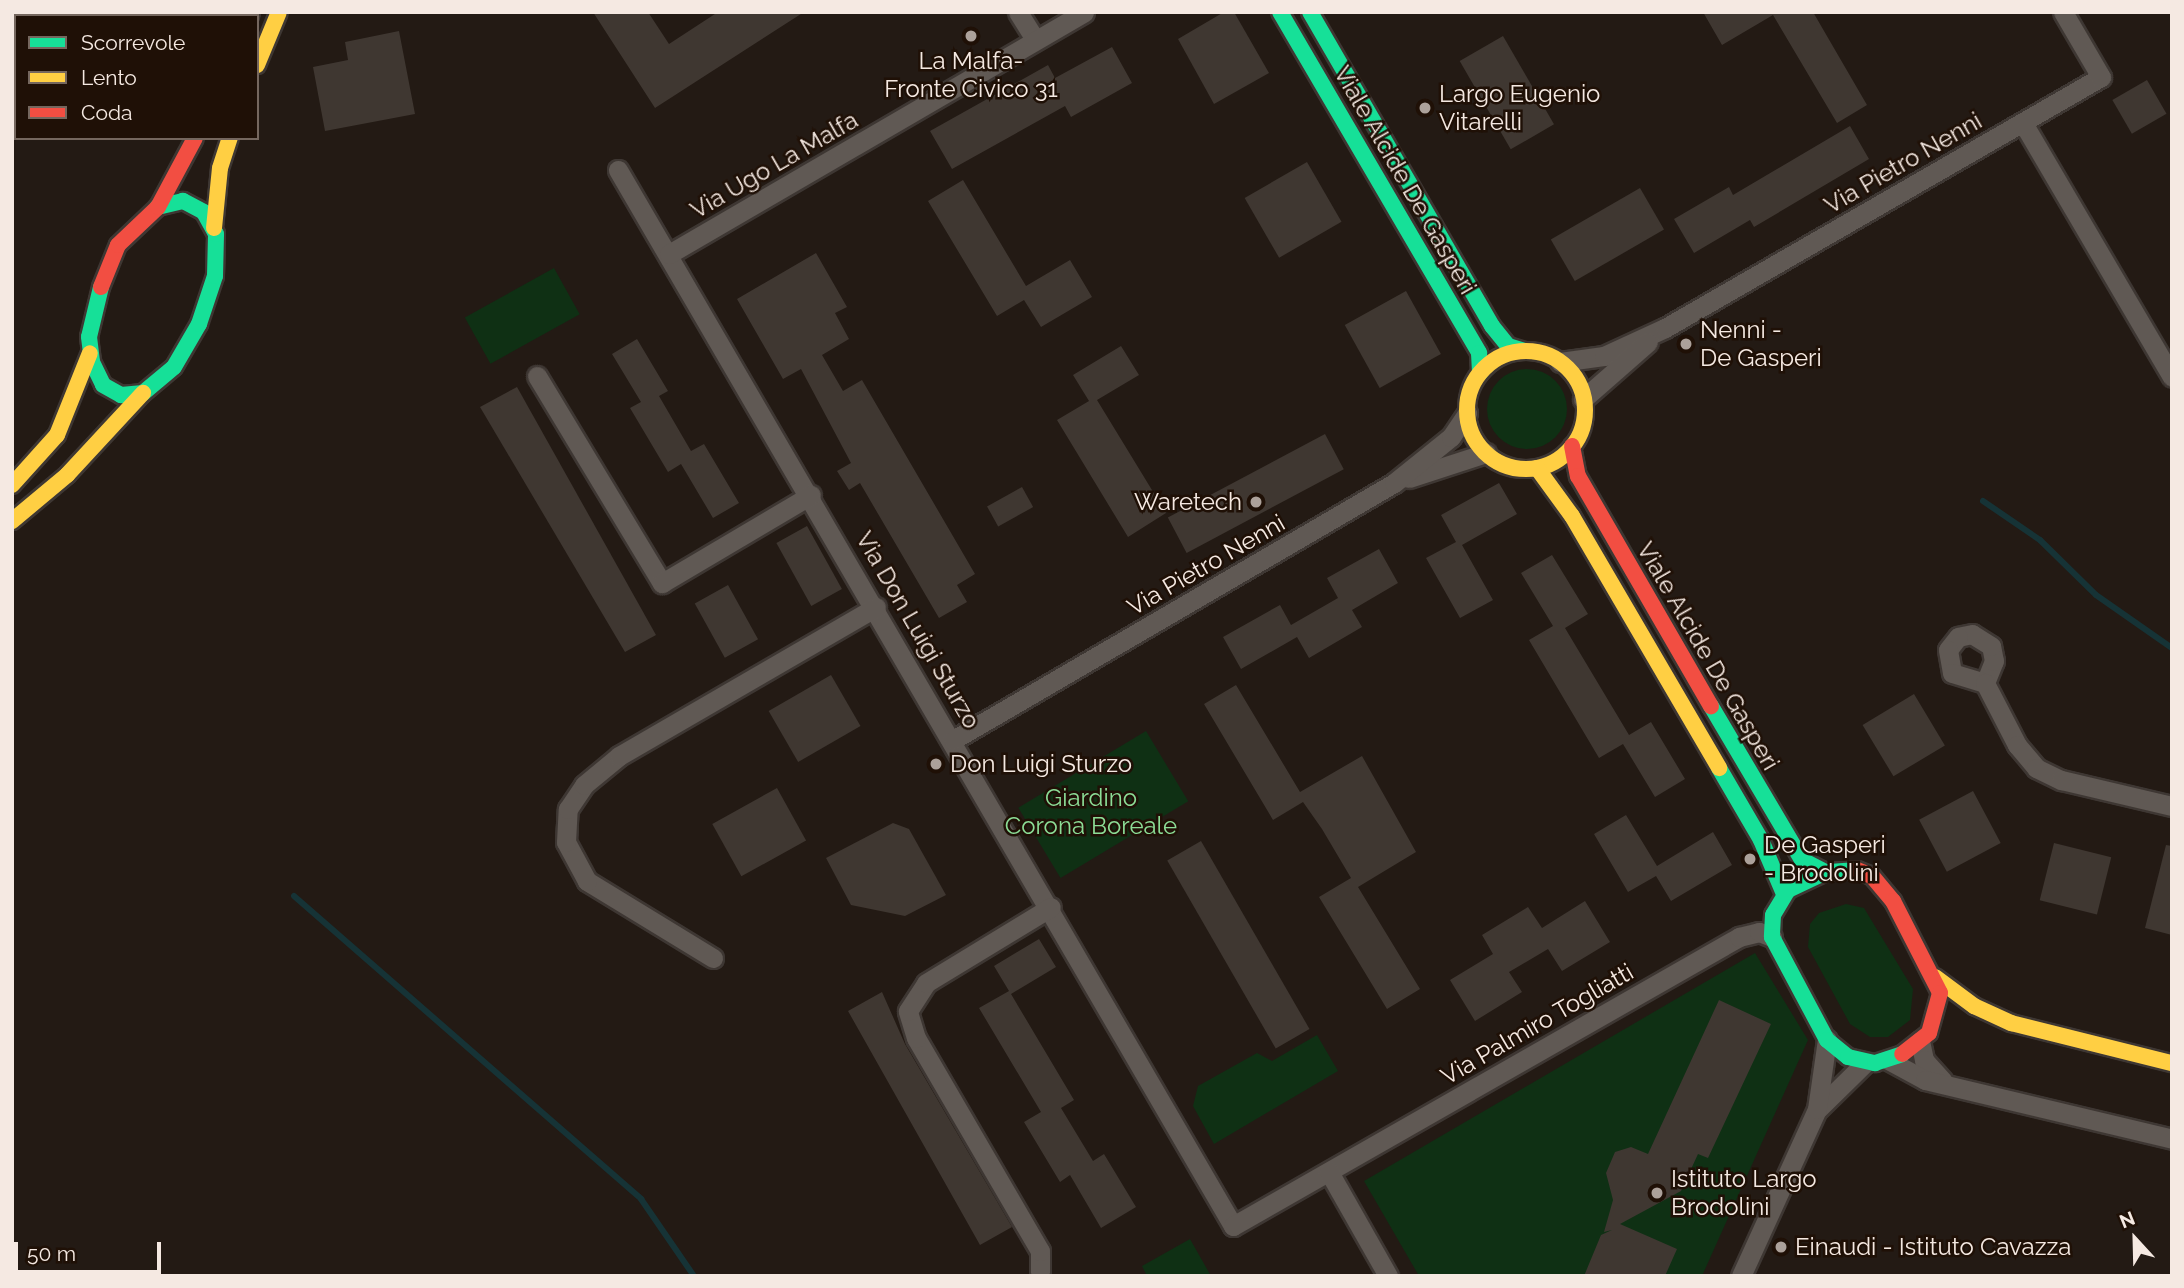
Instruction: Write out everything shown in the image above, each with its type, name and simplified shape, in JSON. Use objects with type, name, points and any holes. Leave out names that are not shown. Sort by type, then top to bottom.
[{"type":"street","points":[[259,60],[279,12]]},
{"type":"street","points":[[1018,12],[1035,39]]},
{"type":"street","name":"Via Ugo La Malfa","points":[[669,254],[1084,12]]},
{"type":"street","name":"Viale Alcide De Gasperi","points":[[1280,12],[1479,353],[1480,373]]},
{"type":"street","name":"Viale Alcide De Gasperi","points":[[1310,12],[1492,326],[1508,346],[1524,351]]},
{"type":"street","name":"Via Pietro Nenni","points":[[1560,362],[1604,355],[1665,328],[2101,77],[2063,12]]},
{"type":"street","points":[[2023,122],[2172,377]]},
{"type":"street","points":[[12,485],[57,435],[90,353],[96,298],[113,256],[133,226],[158,207],[194,140]]},
{"type":"street","points":[[12,520],[67,475],[143,393],[174,367],[199,324],[215,276],[214,228],[220,168],[229,140]]},
{"type":"street","name":"Via Don Luigi Sturzo","points":[[618,170],[1051,906],[1233,1226]]},
{"type":"street","points":[[158,207],[189,202],[214,228]]},
{"type":"street","name":"Via Pietro Nenni","points":[[1583,399],[1665,328]]},
{"type":"street","points":[[1524,351],[1560,362],[1583,399],[1584,419],[1572,446],[1537,468],[1515,468],[1486,453],[1472,435],[1467,413],[1480,373],[1500,358],[1524,351]]},
{"type":"street","points":[[90,353],[94,370],[110,391],[143,393]]},
{"type":"street","points":[[537,376],[662,583],[811,495]]},
{"type":"street","name":"Via Pietro Nenni","points":[[953,740],[1394,483],[1451,437],[1467,413]]},
{"type":"street","name":"Viale Alcide De Gasperi","points":[[1572,446],[1578,476],[1782,828],[1802,860],[1826,872]]},
{"type":"street","points":[[1394,483],[1486,453]]},
{"type":"street","name":"Viale Alcide De Gasperi","points":[[1537,468],[1572,516],[1761,840],[1784,894]]},
{"type":"street","points":[[713,958],[587,881],[566,842],[568,809],[590,779],[620,756],[876,607]]},
{"type":"street","points":[[1985,683],[2017,745],[2036,768],[2055,778],[2172,806]]},
{"type":"street","points":[[1865,1063],[1827,1040],[1772,937],[1773,915],[1784,894],[1826,872],[1847,869],[1872,876],[1893,901],[1936,977],[1940,1007],[1925,1037],[1924,1060],[1943,1081]]},
{"type":"street","points":[[1040,1272],[1040,1251],[916,1038],[908,1011],[926,983],[1051,906]]},
{"type":"street","name":"Via Palmiro Togliatti","points":[[1233,1226],[1739,937],[1759,932],[1772,937]]},
{"type":"street","points":[[1936,977],[1974,1006],[2011,1023],[2172,1063]]},
{"type":"street","points":[[1972,1023],[2011,1023]]},
{"type":"street","points":[[1818,1109],[1865,1063],[1888,1060],[1946,1027]]},
{"type":"street","points":[[1741,1276],[1818,1109],[1827,1040]]},
{"type":"street","points":[[1888,1060],[1907,1074],[2172,1139]]},
{"type":"street","points":[[1329,1172],[1388,1276]]},
{"type":"green space","points":[[554,268],[580,314],[490,364],[465,317]]},
{"type":"green space","points":[[1527,369],[1542,372],[1555,381],[1564,394],[1567,409],[1564,424],[1555,437],[1542,446],[1527,449],[1512,446],[1499,437],[1490,424],[1487,409],[1490,394],[1499,381],[1512,372]]},
{"type":"green space","name":"Giardino Corona Boreale","points":[[1146,731],[1188,801],[1061,878],[1018,808]]},
{"type":"green space","points":[[1846,904],[1864,908],[1913,989],[1910,1020],[1888,1037],[1870,1037],[1850,1024],[1808,947],[1810,924],[1819,913]]},
{"type":"green space","points":[[1755,953],[1808,1040],[1702,1276],[1419,1276],[1364,1181]]},
{"type":"green space","points":[[1317,1035],[1338,1071],[1214,1144],[1193,1106],[1198,1086],[1257,1053],[1272,1061]]},
{"type":"green space","points":[[1190,1239],[1211,1276],[1147,1276],[1142,1266]]},
{"type":"building","points":[[593,12],[648,12],[669,44],[718,12],[804,12],[655,108]]},
{"type":"building","points":[[1224,12],[1234,12],[1269,73],[1214,104],[1178,39]]},
{"type":"building","points":[[1703,12],[1813,12],[1867,105],[1837,123],[1773,15],[1722,45]]},
{"type":"building","points":[[399,31],[415,114],[325,131],[313,67],[348,60],[345,42]]},
{"type":"building","points":[[1503,36],[1554,124],[1511,149],[1460,61]]},
{"type":"building","points":[[1112,47],[1132,83],[1071,117],[1065,106],[952,169],[930,131],[1048,65],[1055,78]]},
{"type":"building","points":[[2147,80],[2166,114],[2132,134],[2112,100]]},
{"type":"building","points":[[1850,126],[1869,159],[1754,227],[1750,220],[1694,253],[1674,219],[1729,187],[1733,195]]},
{"type":"building","points":[[1307,162],[1342,222],[1279,258],[1245,198]]},
{"type":"building","points":[[963,180],[1026,286],[1070,260],[1092,297],[1041,327],[1024,300],[997,316],[928,201]]},
{"type":"building","points":[[1640,188],[1664,230],[1575,281],[1551,240]]},
{"type":"building","points":[[816,253],[847,307],[835,313],[849,339],[822,355],[843,391],[862,380],[975,574],[957,585],[967,602],[939,618],[860,483],[849,490],[837,471],[851,463],[801,369],[783,379],[737,299]]},
{"type":"building","points":[[1406,291],[1441,354],[1380,388],[1345,325]]},
{"type":"building","points":[[637,339],[668,391],[659,396],[691,451],[704,444],[739,503],[713,518],[681,464],[668,472],[630,408],[641,402],[612,354]]},
{"type":"building","points":[[1121,346],[1139,375],[1097,400],[1166,513],[1128,537],[1057,420],[1089,401],[1073,375]]},
{"type":"building","points":[[517,387],[656,635],[625,652],[480,407]]},
{"type":"building","points":[[1325,434],[1344,469],[1187,553],[1168,518]]},
{"type":"building","points":[[1499,483],[1517,514],[1462,545],[1493,600],[1460,618],[1426,558],[1456,542],[1441,515]]},
{"type":"building","points":[[1022,487],[1033,507],[998,527],[987,506]]},
{"type":"building","points":[[807,526],[842,589],[811,606],[776,543]]},
{"type":"building","points":[[1379,549],[1398,583],[1352,610],[1362,627],[1309,658],[1297,637],[1241,669],[1223,637],[1280,605],[1291,625],[1338,598],[1327,578]]},
{"type":"building","points":[[1552,555],[1588,614],[1565,628],[1629,735],[1651,722],[1685,779],[1655,797],[1623,744],[1599,758],[1529,640],[1553,626],[1521,573]]},
{"type":"building","points":[[728,585],[758,639],[725,658],[695,603]]},
{"type":"building","points":[[831,675],[860,726],[798,762],[769,711]]},
{"type":"building","points":[[1236,685],[1300,792],[1362,756],[1416,852],[1358,887],[1420,989],[1387,1009],[1319,897],[1351,878],[1322,829],[1303,802],[1273,820],[1204,704]]},
{"type":"building","points":[[1914,694],[1945,745],[1893,776],[1863,725]]},
{"type":"building","points":[[777,788],[806,840],[741,876],[712,824]]},
{"type":"building","points":[[1973,791],[2001,843],[1947,872],[1919,820]]},
{"type":"building","points":[[1626,815],[1657,866],[1713,832],[1732,865],[1671,901],[1656,876],[1628,892],[1594,834]]},
{"type":"building","points":[[893,823],[909,829],[946,895],[905,916],[851,905],[826,858]]},
{"type":"building","points":[[1201,841],[1310,1029],[1276,1048],[1167,861]]},
{"type":"building","points":[[2054,843],[2111,857],[2097,915],[2040,900]]},
{"type":"building","points":[[2166,845],[2172,846],[2172,935],[2145,928]]},
{"type":"building","points":[[1585,901],[1610,942],[1562,971],[1548,949],[1509,972],[1522,992],[1475,1021],[1450,980],[1493,954],[1482,935],[1528,907],[1542,928]]},
{"type":"building","points":[[1039,939],[1056,967],[1011,994],[1074,1100],[1061,1108],[1093,1161],[1104,1154],[1136,1207],[1101,1228],[1070,1175],[1060,1182],[1024,1122],[1041,1112],[979,1008],[1009,991],[994,966]]},
{"type":"building","points":[[882,992],[905,1044],[1012,1227],[980,1245],[848,1011]]},
{"type":"building","name":"Istituto Largo Brodolini","points":[[1719,1000],[1771,1024],[1708,1158],[1698,1154],[1681,1191],[1620,1224],[1677,1249],[1665,1276],[1584,1276],[1601,1235],[1612,1230],[1604,1232],[1613,1200],[1606,1173],[1615,1152],[1631,1147],[1648,1154]]},
{"type":"waterway","points":[[1983,501],[2040,540],[2096,595],[2172,648]]},
{"type":"waterway","points":[[294,896],[641,1199],[694,1276]]},
{"type":"traffic: fast","points":[[1280,12],[1479,353],[1480,373]]},
{"type":"traffic: fast","points":[[1310,12],[1492,326],[1508,346],[1524,351]]},
{"type":"traffic: fast","points":[[101,287],[89,337],[92,362],[103,385],[121,395],[143,393],[174,367],[199,324],[215,276],[216,234],[204,212],[183,201],[158,207]]},
{"type":"traffic: fast","points":[[1711,706],[1802,860],[1826,872]]},
{"type":"traffic: fast","points":[[1719,768],[1761,840],[1784,894]]},
{"type":"traffic: fast","points":[[1857,870],[1826,872],[1788,890],[1773,915],[1772,937],[1827,1040],[1848,1057],[1875,1063],[1902,1054]]},
{"type":"traffic: slow","points":[[259,60],[279,12]]},
{"type":"traffic: slow","points":[[214,228],[220,168],[229,140]]},
{"type":"traffic: slow","points":[[1526,351],[1537,352],[1559,361],[1575,377],[1584,399],[1585,410],[1584,421],[1575,443],[1559,459],[1537,468],[1526,469],[1515,468],[1493,459],[1477,443],[1468,421],[1467,410],[1468,399],[1477,377],[1493,361],[1515,352],[1526,351]]},
{"type":"traffic: slow","points":[[12,485],[57,435],[90,353]]},
{"type":"traffic: slow","points":[[12,521],[67,475],[143,393]]},
{"type":"traffic: slow","points":[[1537,468],[1572,516],[1719,768]]},
{"type":"traffic: slow","points":[[1935,977],[1974,1006],[2011,1023],[2172,1063]]},
{"type":"traffic: jam","points":[[101,287],[118,245],[158,207],[194,140]]},
{"type":"traffic: jam","points":[[1572,446],[1578,476],[1711,706]]},
{"type":"traffic: jam","points":[[1857,870],[1872,876],[1893,901],[1940,993],[1929,1033],[1902,1054]]},
{"type":"place","name":"La Malfa- Fronte Civico 31","points":[[971,36]]},
{"type":"place","name":"Largo Eugenio Vitarelli","points":[[1425,108]]},
{"type":"place","name":"Nenni - De Gasperi","points":[[1686,344]]},
{"type":"place","name":"Waretech","points":[[1256,502]]},
{"type":"place","name":"Don Luigi Sturzo","points":[[936,764]]},
{"type":"place","name":"De Gasperi - Brodolini","points":[[1750,859]]},
{"type":"place","name":"Istituto Largo Brodolini","points":[[1657,1193]]},
{"type":"place","name":"Einaudi - Istituto Cavazza","points":[[1781,1247]]}]
